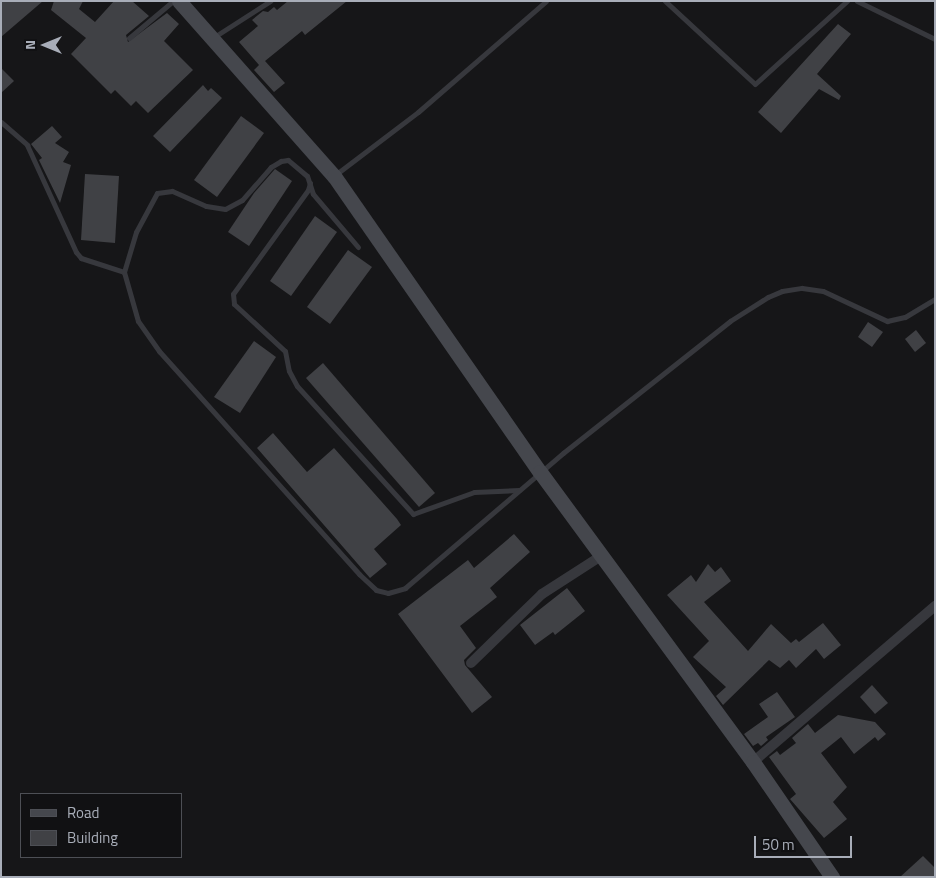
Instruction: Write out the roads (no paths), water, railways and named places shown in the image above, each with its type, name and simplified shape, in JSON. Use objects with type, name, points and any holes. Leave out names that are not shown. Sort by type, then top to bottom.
[{"type":"street","points":[[179,1],[214,37],[334,176],[540,472],[753,762],[832,877]]},
{"type":"street","points":[[471,663],[542,594],[601,556]]},
{"type":"street","points":[[753,762],[935,606]]},
{"type":"lane","points":[[129,38],[173,1]]},
{"type":"lane","points":[[214,37],[270,1]]},
{"type":"lane","points":[[334,176],[418,112],[546,1]]},
{"type":"lane","points":[[665,1],[755,84],[847,1]]},
{"type":"lane","points":[[857,1],[935,39]]},
{"type":"lane","points":[[1,122],[27,145],[76,252],[82,258],[124,272]]},
{"type":"lane","points":[[358,247],[313,194],[310,180],[288,160],[271,166],[242,200],[225,209],[206,206],[172,191],[156,193],[136,232],[124,272],[138,321],[155,346],[376,590],[388,593],[405,588],[540,472],[730,321],[782,291],[823,291],[887,321],[905,317],[935,299]]},
{"type":"lane","points":[[310,180],[308,190],[233,294],[234,304],[285,351],[289,371],[297,386],[413,514],[474,492],[519,490]]}]
